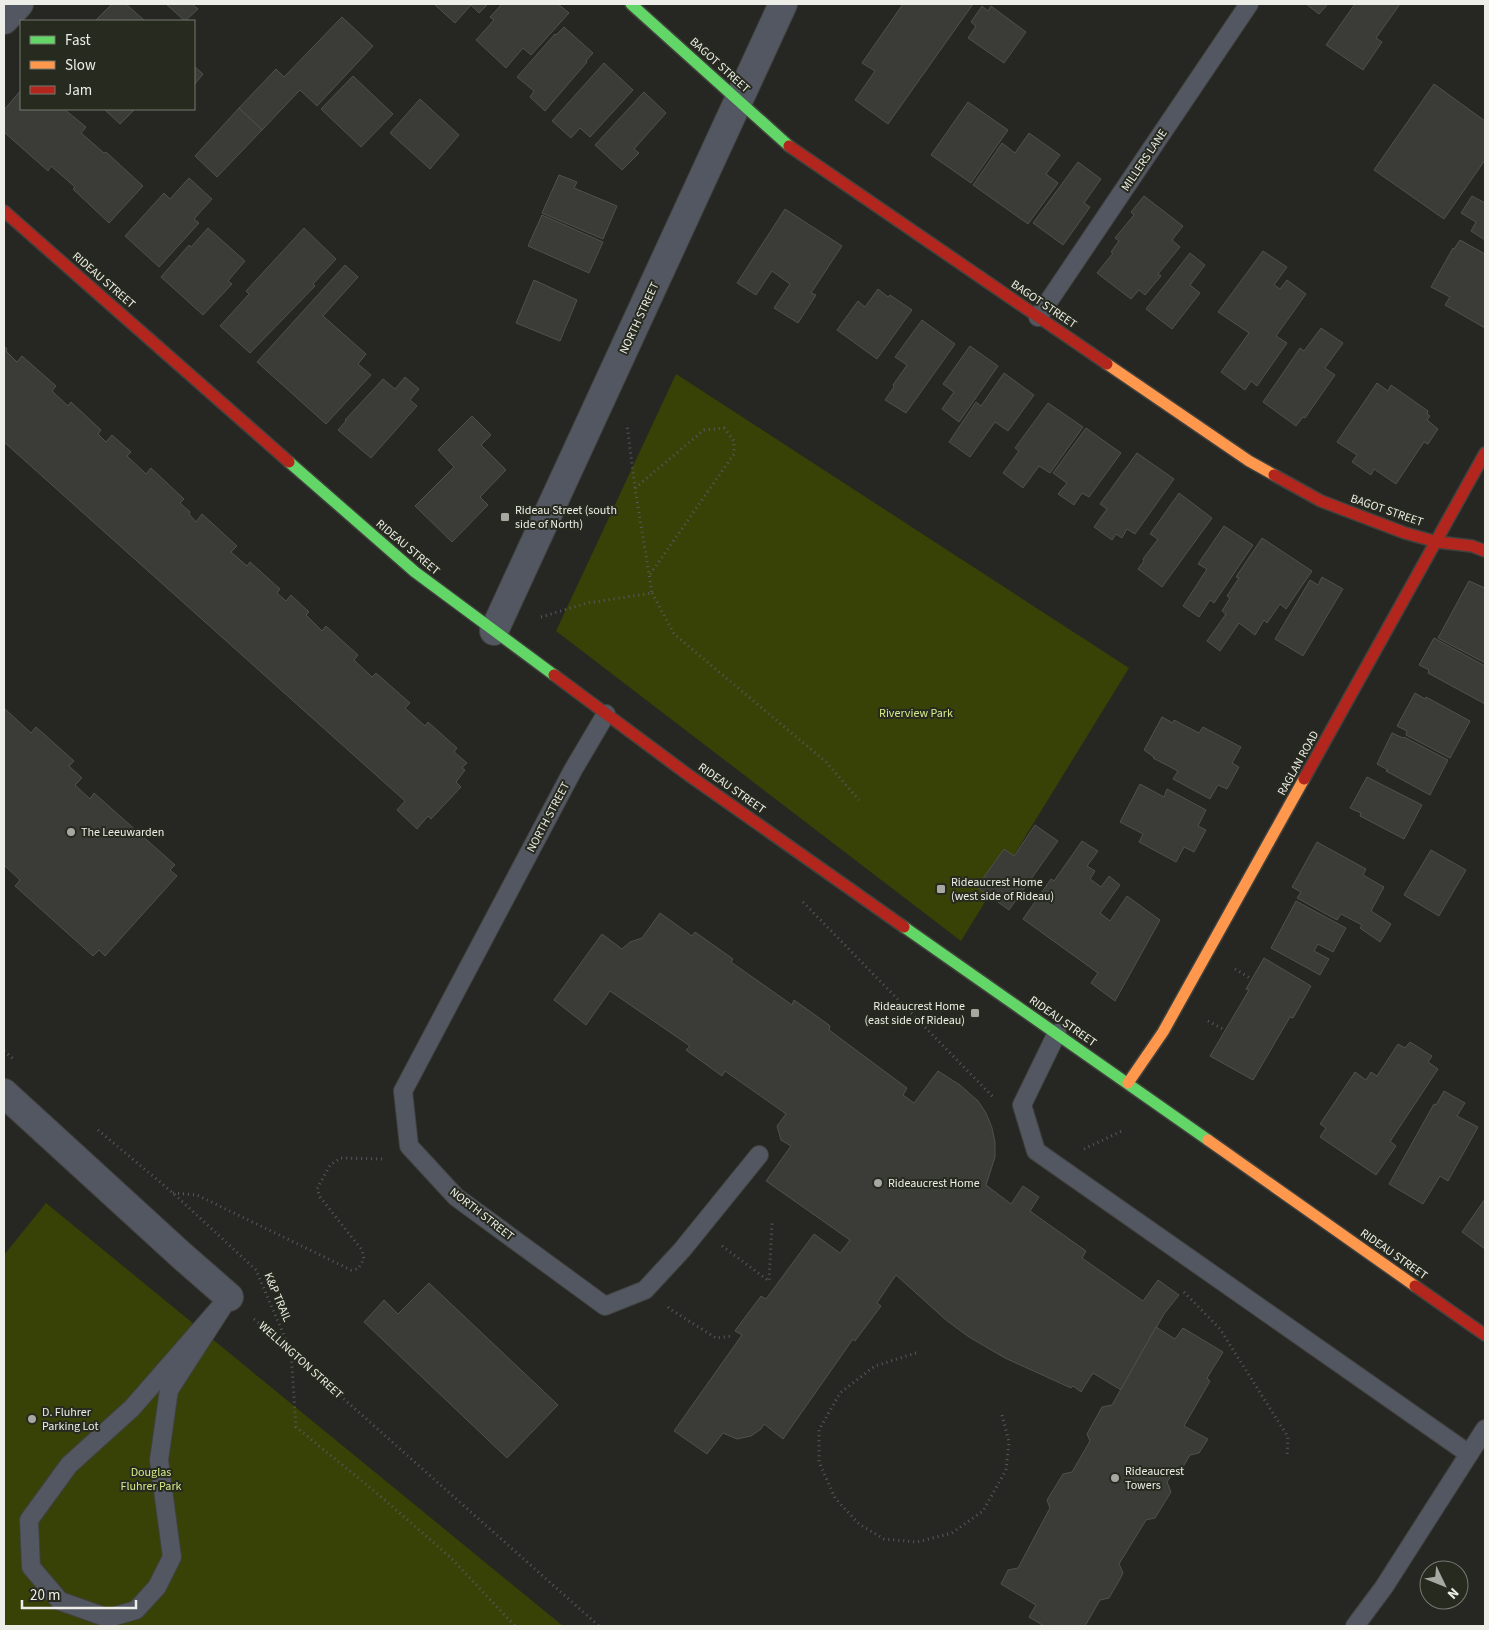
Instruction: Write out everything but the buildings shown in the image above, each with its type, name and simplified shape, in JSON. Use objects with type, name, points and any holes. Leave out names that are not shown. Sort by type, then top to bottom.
[{"type":"street","points":[[4,20],[19,4]]},
{"type":"street","name":"BAGOT STREET","points":[[631,4],[787,145],[1250,461],[1321,502],[1405,533],[1437,542],[1472,546],[1485,551]]},
{"type":"street","name":"NORTH STREET","points":[[494,631],[784,4]]},
{"type":"street","name":"RIDEAU STREET","points":[[4,211],[415,572],[687,774],[1485,1335]]},
{"type":"street","name":"RAGLAN ROAD","points":[[1128,1083],[1168,1024],[1485,453]]},
{"type":"street","points":[[4,1093],[181,1255],[229,1296]]},
{"type":"lane","name":"MILLERS LANE","points":[[1038,317],[1249,4]]},
{"type":"lane","name":"NORTH STREET","points":[[606,714],[573,770],[403,1091],[410,1146],[456,1197],[604,1306],[645,1290],[699,1229],[759,1155]]},
{"type":"lane","points":[[1057,1033],[1022,1105],[1036,1151],[1469,1454]]},
{"type":"lane","points":[[229,1296],[169,1390],[159,1460],[172,1556],[157,1587],[136,1610],[108,1618],[60,1601],[31,1567],[29,1520],[69,1465],[132,1408],[229,1296]]},
{"type":"lane","points":[[1356,1626],[1384,1588],[1485,1429]]},
{"type":"path","points":[[627,423],[635,488],[652,593],[674,634],[826,762],[859,800]]},
{"type":"path","points":[[635,488],[704,430],[724,428],[734,440],[734,454],[649,576]]},
{"type":"path","points":[[541,617],[588,603],[652,593]]},
{"type":"path","points":[[1233,968],[1250,978]]},
{"type":"path","points":[[1205,1020],[1223,1029]]},
{"type":"path","points":[[4,1051],[20,1064]]},
{"type":"path","name":"K&P TRAIL","points":[[96,1128],[173,1192],[256,1270],[291,1352],[296,1427],[379,1495],[450,1557],[515,1626]]},
{"type":"path","points":[[1054,1162],[1122,1131]]},
{"type":"path","points":[[173,1192],[198,1195],[351,1270],[358,1270],[364,1259],[362,1250],[320,1197],[318,1189],[330,1164],[341,1158],[387,1159]]},
{"type":"path","points":[[699,1229],[769,1281],[772,1223]]},
{"type":"path","points":[[653,1282],[670,1309],[716,1338],[732,1336]]},
{"type":"path","name":"WELLINGTON STREET","points":[[229,1296],[599,1626]]},
{"type":"path","points":[[916,1353],[875,1366],[840,1392],[820,1430],[819,1462],[835,1498],[859,1524],[884,1538],[917,1542],[952,1533],[983,1511],[1006,1470],[1009,1442],[1002,1415]]},
{"type":"green space","name":"Riverview Park","points":[[676,374],[1129,668],[961,941],[556,631]]},
{"type":"green space","name":"Douglas Fluhrer Park","points":[[46,1203],[563,1626],[4,1626],[4,1255]]},
{"type":"traffic: fast","points":[[631,4],[789,146]]},
{"type":"traffic: fast","points":[[289,462],[415,572],[554,675]]},
{"type":"traffic: fast","points":[[904,927],[1208,1140]]},
{"type":"traffic: slow","points":[[1107,364],[1249,461],[1274,475]]},
{"type":"traffic: slow","points":[[1128,1083],[1163,1032],[1304,779]]},
{"type":"traffic: slow","points":[[1208,1140],[1415,1286]]},
{"type":"traffic: jam","points":[[789,146],[1107,364]]},
{"type":"traffic: jam","points":[[4,211],[289,462]]},
{"type":"traffic: jam","points":[[1304,779],[1485,453]]},
{"type":"traffic: jam","points":[[1274,475],[1321,501],[1405,533],[1437,542],[1472,546],[1485,551]]},
{"type":"traffic: jam","points":[[554,675],[687,774],[904,927]]},
{"type":"traffic: jam","points":[[1415,1286],[1485,1335]]},
{"type":"place","name":"Rideau Street (south side of North)","points":[[505,517]]},
{"type":"place","name":"The Leeuwarden","points":[[71,832]]},
{"type":"place","name":"Rideaucrest Home (west side of Rideau)","points":[[941,889]]},
{"type":"place","name":"Rideaucrest Home (east side of Rideau)","points":[[975,1013]]},
{"type":"place","name":"Rideaucrest Home","points":[[878,1183]]},
{"type":"place","name":"D. Fluhrer Parking Lot","points":[[32,1419]]},
{"type":"place","name":"Rideaucrest Towers","points":[[1115,1478]]}]
